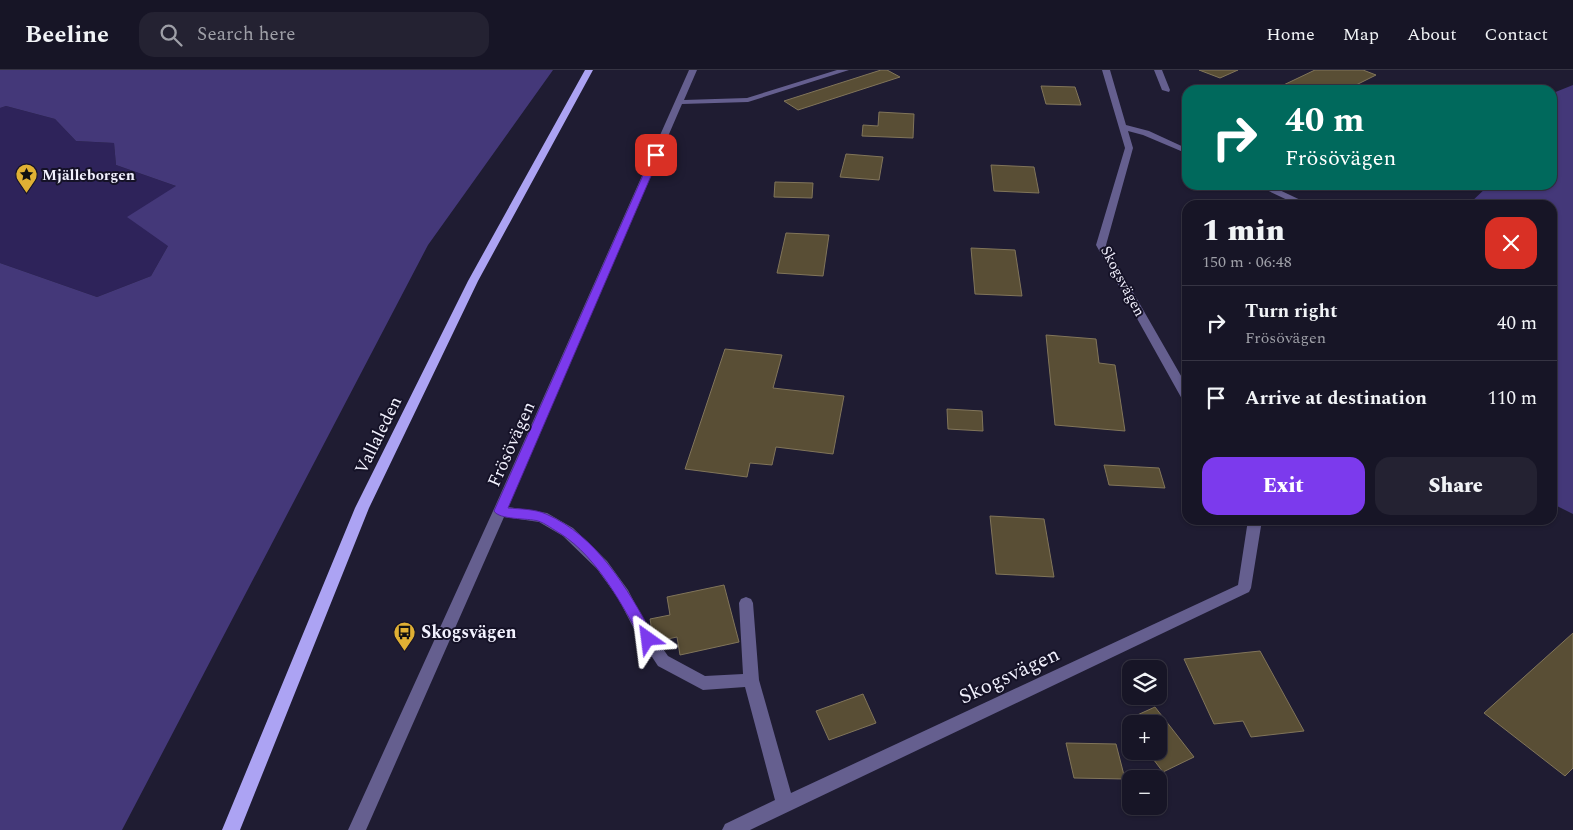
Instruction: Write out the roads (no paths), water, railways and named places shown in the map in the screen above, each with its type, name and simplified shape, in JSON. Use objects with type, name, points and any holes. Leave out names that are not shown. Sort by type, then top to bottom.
[{"type":"main road","name":"Vallaleden","points":[[231,830],[362,508],[474,281],[589,70]]},
{"type":"street","name":"Frösövägen","points":[[357,830],[500,511],[693,70]]},
{"type":"street","points":[[679,102],[748,100],[845,70]]},
{"type":"street","name":"Skogsvägen","points":[[1106,70],[1129,148],[1101,244],[1182,388]]},
{"type":"street","points":[[1158,70],[1166,90]]},
{"type":"street","points":[[1123,127],[1146,134],[1182,149]]},
{"type":"street","points":[[1272,190],[1295,200]]},
{"type":"street","points":[[500,511],[542,517],[568,532],[607,572],[623,594],[640,628],[663,662],[703,683],[751,680]]},
{"type":"street","name":"Skogsvägen","points":[[731,830],[1244,588],[1256,525]]},
{"type":"street","points":[[746,603],[751,680],[785,804]]},
{"type":"place","name":"Mjälleborgen","points":[[26,194]]},
{"type":"place","name":"Skogsvägen","points":[[405,651]]}]
